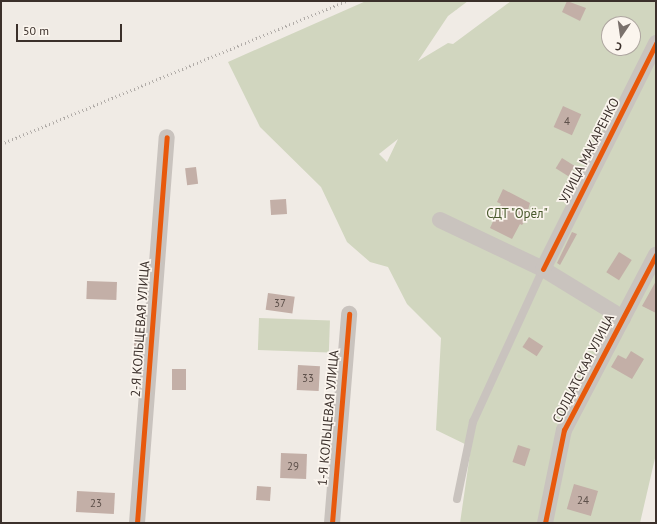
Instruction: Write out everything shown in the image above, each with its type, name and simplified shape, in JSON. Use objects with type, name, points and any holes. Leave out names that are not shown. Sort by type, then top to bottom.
[{"type":"street","name":"УЛИЦА МАКАРЕНКО","points":[[543,269],[656,43]]},
{"type":"street","name":"2-Я КОЛЬЦЕВАЯ УЛИЦА","points":[[137,523],[167,137]]},
{"type":"street","points":[[440,220],[543,269],[623,318]]},
{"type":"street","name":"СОЛДАТСКАЯ УЛИЦА","points":[[545,523],[564,430],[656,255]]},
{"type":"street","name":"1-Я КОЛЬЦЕВАЯ УЛИЦА","points":[[332,523],[349,314]]},
{"type":"lane","points":[[457,498],[473,422],[543,269]]},
{"type":"green space","name":"СДТ \"Орёл\"","points":[[366,1],[468,1],[448,16],[418,61],[448,43],[453,44],[511,1],[656,1],[656,454],[640,523],[460,523],[471,447],[436,430],[441,338],[407,304],[388,267],[370,262],[347,242],[321,187],[260,127],[228,62]],"holes":[[[398,139],[387,162],[379,154]]]},
{"type":"green space","points":[[259,318],[330,320],[329,352],[258,350]]},
{"type":"building","points":[[567,1],[586,8],[580,21],[562,12]]},
{"type":"building","points":[[563,106],[581,114],[572,135],[554,127]]},
{"type":"building","points":[[562,158],[575,166],[568,176],[556,168]]},
{"type":"building","points":[[196,167],[198,184],[187,185],[185,168]]},
{"type":"building","points":[[503,189],[530,203],[525,221],[522,225],[520,224],[512,239],[490,228],[501,204],[497,202]]},
{"type":"building","points":[[286,199],[287,214],[271,215],[270,200]]},
{"type":"building","points":[[572,232],[577,234],[560,265],[557,263]]},
{"type":"building","points":[[619,252],[632,260],[619,280],[606,272]]},
{"type":"building","points":[[87,281],[117,282],[116,300],[86,299]]},
{"type":"building","points":[[656,281],[656,313],[642,306]]},
{"type":"building","points":[[268,293],[295,297],[292,314],[266,310]]},
{"type":"building","points":[[134,326],[143,326],[143,354],[134,354]]},
{"type":"building","points":[[529,337],[543,346],[537,356],[522,347]]},
{"type":"building","points":[[631,351],[644,359],[632,379],[611,367],[618,355],[626,359]]},
{"type":"building","points":[[298,365],[320,366],[319,391],[297,390]]},
{"type":"building","points":[[172,369],[186,369],[186,390],[172,390]]},
{"type":"building","points":[[518,445],[530,449],[525,466],[512,462]]},
{"type":"building","points":[[281,453],[307,454],[306,479],[280,478]]},
{"type":"building","points":[[574,484],[598,491],[591,516],[567,509]]},
{"type":"building","points":[[257,486],[271,487],[270,501],[256,500]]},
{"type":"building","points":[[77,491],[115,493],[114,514],[76,512]]},
{"type":"railway","points":[[1,144],[347,1]]},
{"type":"cycle path","points":[[543,269],[656,43]]},
{"type":"cycle path","points":[[137,523],[167,137]]},
{"type":"cycle path","points":[[545,523],[564,430],[656,255]]},
{"type":"cycle path","points":[[332,523],[349,314]]}]
